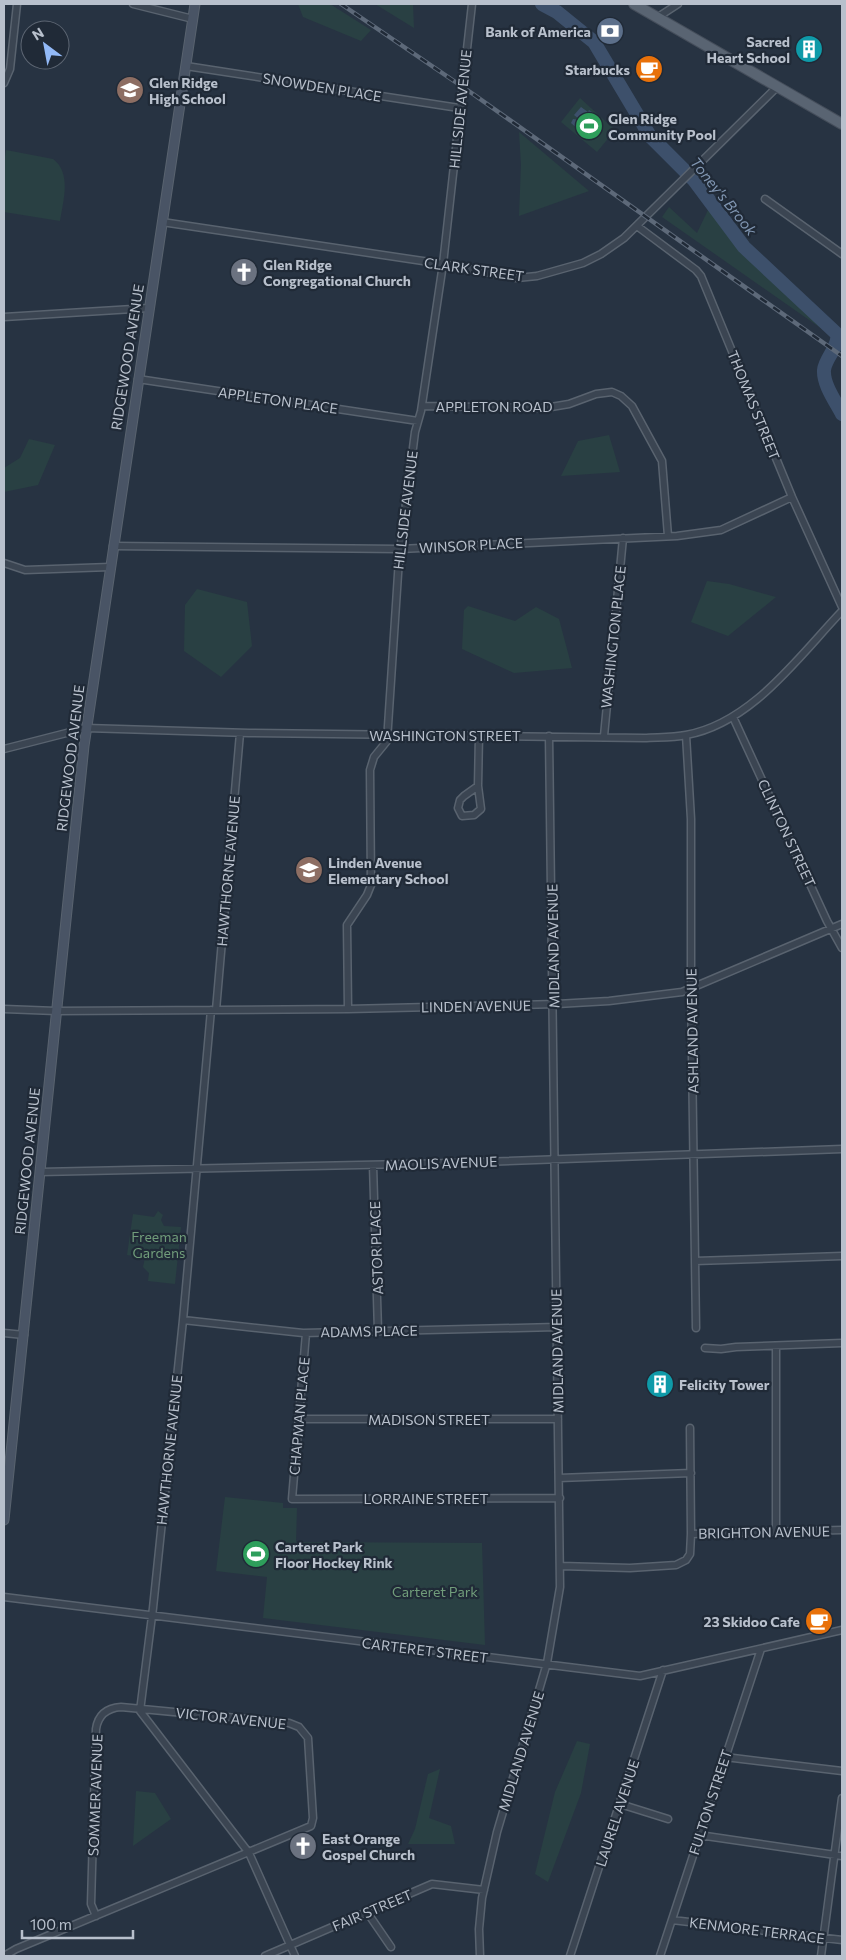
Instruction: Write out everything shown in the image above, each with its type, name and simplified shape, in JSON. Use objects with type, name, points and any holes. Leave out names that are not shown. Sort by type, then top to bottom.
[{"type":"main road","points":[[634,4],[842,124]]},
{"type":"street","points":[[4,83],[10,69],[17,4]]},
{"type":"street","points":[[133,4],[193,19]]},
{"type":"street","name":"RIDGEWOOD AVENUE","points":[[4,1520],[86,728],[195,4]]},
{"type":"street","name":"HILLSIDE AVENUE","points":[[348,1008],[347,925],[367,895],[370,884],[370,770],[374,757],[387,741],[400,549],[415,432],[422,406],[443,264],[472,4]]},
{"type":"street","points":[[658,18],[678,4]]},
{"type":"street","name":"SNOWDEN PLACE","points":[[186,66],[459,108]]},
{"type":"street","name":"CLARK STREET","points":[[162,222],[443,264],[517,278],[537,276],[592,259],[616,244],[637,226],[777,87]]},
{"type":"street","points":[[764,199],[842,254]]},
{"type":"street","name":"THOMAS STREET","points":[[637,226],[696,270],[701,276],[792,496],[842,608]]},
{"type":"street","points":[[4,317],[149,308]]},
{"type":"street","name":"APPLETON PLACE","points":[[138,379],[418,421]]},
{"type":"street","name":"APPLETON ROAD","points":[[422,406],[545,408],[569,404],[596,394],[612,392],[621,396],[632,406],[662,462],[668,536]]},
{"type":"street","name":"WINSOR PLACE","points":[[113,546],[400,549],[668,536],[721,530],[792,496]]},
{"type":"street","name":"WASHINGTON PLACE","points":[[604,736],[623,538]]},
{"type":"street","points":[[4,563],[25,570],[110,567]]},
{"type":"street","name":"WASHINGTON STREET","points":[[4,750],[86,728],[240,733],[604,736],[644,738],[686,735],[707,729],[733,717],[755,702],[842,611]]},
{"type":"street","name":"CLINTON STREET","points":[[733,717],[842,948]]},
{"type":"street","name":"HAWTHORNE AVENUE","points":[[141,1709],[183,1320],[196,1169],[240,733]]},
{"type":"street","points":[[478,786],[460,800],[458,808],[462,816],[474,816],[481,809],[478,786],[479,735]]},
{"type":"street","name":"ASHLAND AVENUE","points":[[686,735],[691,819],[691,988],[696,1328]]},
{"type":"street","name":"MIDLAND AVENUE","points":[[480,1956],[479,1928],[484,1890],[497,1832],[547,1664],[560,1587],[554,1159],[554,1004],[549,736]]},
{"type":"street","name":"LINDEN AVENUE","points":[[4,1009],[56,1011],[213,1010],[554,1004],[609,1001],[682,992],[842,924]]},
{"type":"street","name":"MAOLIS AVENUE","points":[[40,1172],[373,1165],[842,1149]]},
{"type":"street","name":"ASTOR PLACE","points":[[373,1165],[378,1331]]},
{"type":"street","points":[[695,1261],[842,1256]]},
{"type":"street","name":"ADAMS PLACE","points":[[183,1320],[306,1333],[557,1327]]},
{"type":"street","points":[[4,1333],[24,1335]]},
{"type":"street","name":"CHAPMAN PLACE","points":[[292,1499],[306,1333]]},
{"type":"street","points":[[705,1348],[721,1349],[842,1343]]},
{"type":"street","points":[[776,1346],[776,1532]]},
{"type":"street","name":"MADISON STREET","points":[[299,1419],[558,1418]]},
{"type":"street","points":[[690,1428],[691,1534]]},
{"type":"street","points":[[559,1478],[691,1473]]},
{"type":"street","name":"LORRAINE STREET","points":[[292,1499],[560,1498]]},
{"type":"street","name":"BRIGHTON AVENUE","points":[[561,1566],[630,1568],[676,1565],[684,1563],[689,1557],[691,1534],[842,1530]]},
{"type":"street","name":"CARTERET STREET","points":[[4,1597],[640,1676],[842,1630]]},
{"type":"street","name":"FULTON STREET","points":[[660,1956],[761,1648]]},
{"type":"street","name":"LAUREL AVENUE","points":[[570,1956],[663,1670]]},
{"type":"street","name":"SOMMER AVENUE","points":[[96,1916],[91,1904],[97,1724],[102,1714],[112,1708],[141,1709]]},
{"type":"street","points":[[141,1709],[249,1853],[295,1956]]},
{"type":"street","name":"VICTOR AVENUE","points":[[141,1709],[289,1723],[299,1727],[304,1732],[309,1745],[313,1822],[311,1826],[249,1853]]},
{"type":"street","points":[[725,1757],[842,1771]]},
{"type":"street","points":[[821,1956],[842,1798]]},
{"type":"street","points":[[620,1804],[668,1819]]},
{"type":"street","points":[[699,1836],[842,1856]]},
{"type":"street","points":[[4,1956],[16,1949],[249,1853]]},
{"type":"street","name":"FAIR STREET","points":[[265,1956],[432,1884],[484,1890]]},
{"type":"street","points":[[367,1912],[391,1947]]},
{"type":"street","name":"KENMORE TERRACE","points":[[672,1920],[842,1940]]},
{"type":"street","points":[[4,1948],[16,1949]]},
{"type":"green space","points":[[298,4],[330,4],[371,30],[361,41],[303,17]]},
{"type":"green space","points":[[375,4],[413,4],[414,28]]},
{"type":"green space","name":"Glen Ridge Community Pool","points":[[580,98],[615,130],[597,152],[561,122]]},
{"type":"green space","points":[[519,132],[589,191],[519,216],[521,165]]},
{"type":"green space","points":[[6,150],[53,159],[59,165],[63,172],[65,188],[60,221],[4,212],[4,162]]},
{"type":"green space","points":[[716,205],[742,242],[842,335],[842,343],[662,217],[669,207],[697,233],[708,210]]},
{"type":"green space","points":[[609,435],[620,472],[561,476],[578,441]]},
{"type":"green space","points":[[29,439],[55,445],[38,485],[4,492],[4,468],[20,458]]},
{"type":"green space","points":[[707,581],[729,584],[776,597],[728,636],[691,622]]},
{"type":"green space","points":[[197,589],[247,602],[252,646],[221,677],[184,651],[185,605]]},
{"type":"green space","points":[[468,606],[515,621],[536,607],[559,619],[572,668],[514,673],[462,649],[464,610]]},
{"type":"green space","name":"Freeman Gardens","points":[[158,1211],[163,1215],[161,1220],[164,1226],[181,1227],[175,1284],[148,1281],[149,1273],[143,1267],[145,1258],[127,1255],[133,1214],[154,1217]]},
{"type":"green space","name":"Carteret Park","points":[[225,1497],[283,1503],[283,1508],[297,1508],[296,1542],[482,1543],[485,1645],[263,1618],[267,1577],[216,1571]]},
{"type":"green space","points":[[577,1741],[590,1744],[581,1793],[548,1882],[535,1874],[555,1792]]},
{"type":"green space","points":[[440,1769],[429,1818],[451,1826],[455,1844],[408,1844],[415,1829],[428,1774]]},
{"type":"green space","points":[[136,1791],[155,1793],[171,1819],[133,1846]]},
{"type":"water","points":[[581,107],[595,114],[594,117],[601,122],[595,131],[585,124],[580,131],[571,123],[573,119],[580,120],[574,115]]},
{"type":"waterway","name":"Toney's Brook","points":[[542,4],[557,12],[594,42],[650,136],[694,180],[744,247],[837,334],[836,343],[825,366],[824,376],[842,414]]},
{"type":"railway","points":[[341,4],[473,94],[842,356]]},
{"type":"place","name":"Bank of America","points":[[610,31]]},
{"type":"place","name":"Sacred Heart School","points":[[809,49]]},
{"type":"place","name":"Starbucks","points":[[649,69]]},
{"type":"place","name":"Glen Ridge High School","points":[[130,90]]},
{"type":"place","name":"Glen Ridge Community Pool","points":[[589,126]]},
{"type":"place","name":"Glen Ridge Congregational Church","points":[[244,272]]},
{"type":"place","name":"Linden Avenue Elementary School","points":[[309,870]]},
{"type":"place","name":"Felicity Tower","points":[[660,1384]]},
{"type":"place","name":"Carteret Park Floor Hockey Rink","points":[[256,1554]]},
{"type":"place","name":"23 Skidoo Cafe","points":[[819,1621]]},
{"type":"place","name":"East Orange Gospel Church","points":[[303,1846]]}]
